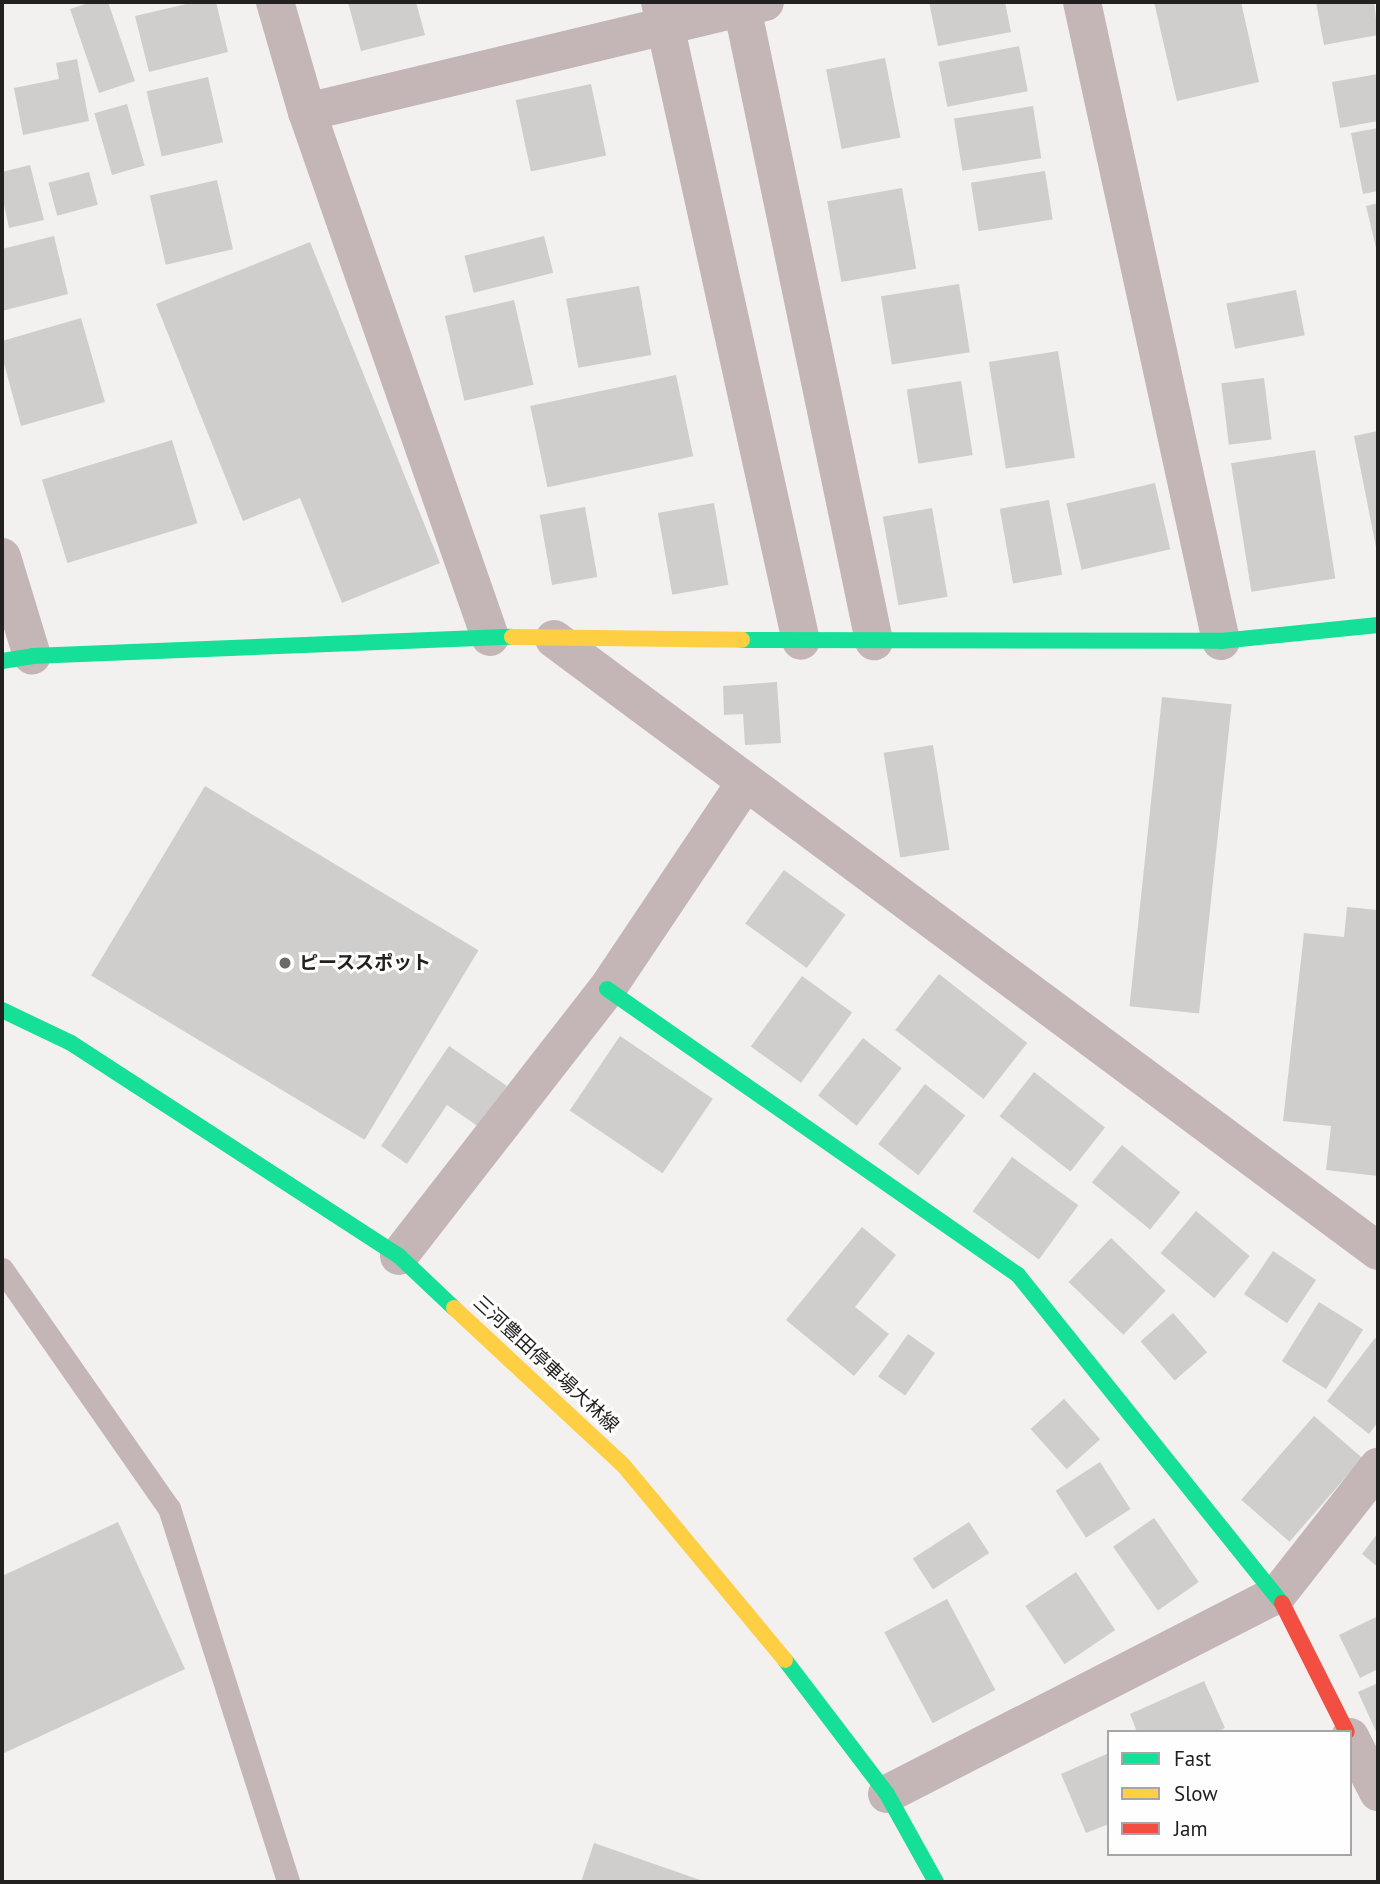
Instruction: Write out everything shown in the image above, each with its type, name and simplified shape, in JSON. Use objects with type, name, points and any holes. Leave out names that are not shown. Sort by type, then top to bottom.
[{"type":"street","points":[[275,2],[307,112],[490,637]]},
{"type":"street","points":[[1082,2],[1221,641]]},
{"type":"street","points":[[307,112],[663,13],[749,3],[874,641]]},
{"type":"street","points":[[663,13],[801,641]]},
{"type":"street","points":[[2,557],[17,658],[490,637],[801,641],[1221,641],[1378,625]]},
{"type":"street","points":[[554,639],[744,783],[1378,1251]]},
{"type":"street","points":[[398,1256],[607,989],[744,783]]},
{"type":"street","points":[[607,989],[1018,1275],[1278,1594],[1347,1730]]},
{"type":"street","name":"三河豊田停車場大林線","points":[[2,1010],[71,1043],[398,1256],[624,1466],[801,1679],[887,1794],[936,1882]]},
{"type":"street","points":[[887,1794],[1278,1594],[1378,1467]]},
{"type":"street","points":[[1352,1741],[1378,1793]]},
{"type":"lane","points":[[2,1269],[169,1508],[288,1882]]},
{"type":"building","points":[[92,2],[108,2],[135,81],[99,93],[70,9]]},
{"type":"building","points":[[195,2],[216,2],[228,52],[149,72],[135,16]]},
{"type":"building","points":[[348,2],[416,2],[425,35],[361,51]]},
{"type":"building","points":[[929,2],[1005,2],[1011,32],[938,46]]},
{"type":"building","points":[[1154,2],[1241,2],[1259,82],[1177,101]]},
{"type":"building","points":[[1316,2],[1374,2],[1378,35],[1324,45]]},
{"type":"building","points":[[1019,46],[1028,91],[947,107],[939,62]]},
{"type":"building","points":[[885,58],[900,138],[842,149],[826,69]]},
{"type":"building","points":[[77,59],[89,121],[23,135],[14,88],[59,79],[56,63]]},
{"type":"building","points":[[1378,74],[1378,121],[1340,128],[1332,82]]},
{"type":"building","points":[[208,77],[223,142],[162,156],[147,91]]},
{"type":"building","points":[[591,84],[606,155],[531,171],[516,100]]},
{"type":"building","points":[[127,104],[145,166],[112,175],[94,113]]},
{"type":"building","points":[[1033,106],[1041,158],[962,171],[954,119]]},
{"type":"building","points":[[1378,128],[1378,191],[1363,194],[1351,133]]},
{"type":"building","points":[[30,165],[44,220],[9,228],[2,195],[2,172]]},
{"type":"building","points":[[1045,171],[1053,219],[979,231],[971,183]]},
{"type":"building","points":[[89,172],[98,205],[57,216],[48,183]]},
{"type":"building","points":[[217,180],[233,249],[166,265],[150,196]]},
{"type":"building","points":[[902,188],[916,269],[841,282],[827,201]]},
{"type":"building","points":[[1378,203],[1378,252],[1377,252],[1366,206]]},
{"type":"building","points":[[54,236],[68,294],[2,311],[2,249]]},
{"type":"building","points":[[544,236],[553,273],[474,293],[464,256]]},
{"type":"building","points":[[310,242],[440,563],[342,603],[300,498],[243,521],[156,304]]},
{"type":"building","points":[[959,284],[970,352],[892,365],[881,296]]},
{"type":"building","points":[[639,286],[651,355],[578,368],[566,299]]},
{"type":"building","points":[[1296,290],[1305,335],[1235,349],[1226,304]]},
{"type":"building","points":[[514,300],[534,385],[464,401],[445,316]]},
{"type":"building","points":[[81,318],[105,402],[21,426],[2,356],[2,341]]},
{"type":"building","points":[[1058,351],[1075,458],[1006,469],[989,362]]},
{"type":"building","points":[[676,375],[693,456],[548,487],[530,406]]},
{"type":"building","points":[[1264,378],[1272,440],[1229,445],[1221,383]]},
{"type":"building","points":[[961,381],[973,455],[918,464],[907,390]]},
{"type":"building","points":[[1378,431],[1378,552],[1377,552],[1354,436]]},
{"type":"building","points":[[172,440],[197,523],[67,563],[42,480]]},
{"type":"building","points":[[1315,450],[1335,578],[1251,592],[1231,463]]},
{"type":"building","points":[[1155,483],[1170,549],[1082,570],[1066,503]]},
{"type":"building","points":[[1049,500],[1062,575],[1013,584],[1000,509]]},
{"type":"building","points":[[714,503],[728,585],[672,595],[658,513]]},
{"type":"building","points":[[585,507],[597,577],[552,585],[540,515]]},
{"type":"building","points":[[932,508],[948,597],[898,605],[883,517]]},
{"type":"building","points":[[777,682],[781,743],[745,745],[743,714],[724,715],[723,686]]},
{"type":"building","points":[[1162,697],[1232,704],[1199,1014],[1129,1006]]},
{"type":"building","points":[[933,745],[950,850],[900,858],[884,753]]},
{"type":"building","name":"ピーススポット","points":[[205,786],[478,950],[365,1140],[91,975]]},
{"type":"building","points":[[784,870],[845,915],[807,968],[745,923]]},
{"type":"building","points":[[1347,907],[1378,910],[1378,1176],[1326,1170],[1331,1126],[1283,1121],[1304,933],[1344,937]]},
{"type":"building","points":[[939,974],[1027,1043],[984,1099],[895,1030]]},
{"type":"building","points":[[802,976],[852,1012],[801,1083],[751,1046]]},
{"type":"building","points":[[620,1036],[713,1099],[663,1173],[570,1111]]},
{"type":"building","points":[[863,1038],[902,1068],[857,1126],[818,1096]]},
{"type":"building","points":[[449,1046],[507,1086],[479,1127],[447,1105],[407,1164],[381,1146]]},
{"type":"building","points":[[1034,1072],[1105,1127],[1070,1172],[1000,1116]]},
{"type":"building","points":[[925,1084],[965,1115],[918,1175],[878,1144]]},
{"type":"building","points":[[1122,1145],[1180,1192],[1150,1230],[1092,1182]]},
{"type":"building","points":[[1012,1157],[1078,1205],[1039,1259],[973,1211]]},
{"type":"building","points":[[1196,1211],[1250,1256],[1214,1298],[1161,1253]]},
{"type":"building","points":[[862,1227],[896,1255],[855,1307],[889,1334],[854,1376],[786,1320]]},
{"type":"building","points":[[1111,1238],[1166,1291],[1123,1335],[1069,1282]]},
{"type":"building","points":[[1273,1251],[1316,1280],[1287,1323],[1244,1294]]},
{"type":"building","points":[[1319,1302],[1363,1330],[1326,1389],[1282,1361]]},
{"type":"building","points":[[1173,1313],[1207,1352],[1175,1380],[1141,1341]]},
{"type":"building","points":[[908,1334],[935,1353],[905,1396],[878,1377]]},
{"type":"building","points":[[1375,1338],[1378,1340],[1378,1422],[1369,1434],[1327,1401]]},
{"type":"building","points":[[1064,1399],[1100,1439],[1067,1469],[1031,1429]]},
{"type":"building","points":[[1314,1416],[1362,1458],[1289,1542],[1241,1500]]},
{"type":"building","points":[[1100,1462],[1130,1509],[1086,1538],[1056,1491]]},
{"type":"building","points":[[1154,1518],[1199,1582],[1158,1611],[1113,1547]]},
{"type":"building","points":[[118,1522],[185,1669],[2,1754],[2,1576]]},
{"type":"building","points":[[969,1522],[989,1553],[933,1590],[913,1558]]},
{"type":"building","points":[[1378,1533],[1378,1567],[1362,1554]]},
{"type":"building","points":[[1076,1572],[1115,1630],[1065,1664],[1025,1606]]},
{"type":"building","points":[[947,1599],[995,1690],[933,1723],[884,1632]]},
{"type":"building","points":[[1378,1616],[1378,1669],[1360,1678],[1339,1635]]},
{"type":"building","points":[[1204,1681],[1225,1728],[1136,1730],[1130,1714]]},
{"type":"building","points":[[1378,1683],[1378,1736],[1358,1692]]},
{"type":"building","points":[[1107,1754],[1107,1825],[1086,1833],[1061,1774]]},
{"type":"building","points":[[594,1843],[706,1882],[581,1882]]},
{"type":"traffic: fast","points":[[742,640],[1221,641],[1378,625]]},
{"type":"traffic: fast","points":[[2,661],[32,656],[512,637]]},
{"type":"traffic: fast","points":[[607,989],[1018,1275],[1282,1603]]},
{"type":"traffic: fast","points":[[2,1010],[71,1043],[399,1256],[454,1308]]},
{"type":"traffic: fast","points":[[785,1660],[887,1794],[936,1882]]},
{"type":"traffic: slow","points":[[512,637],[742,640]]},
{"type":"traffic: slow","points":[[454,1308],[624,1466],[785,1660]]},
{"type":"traffic: jam","points":[[1282,1603],[1346,1730]]},
{"type":"place","name":"ピーススポット","points":[[285,963]]}]
